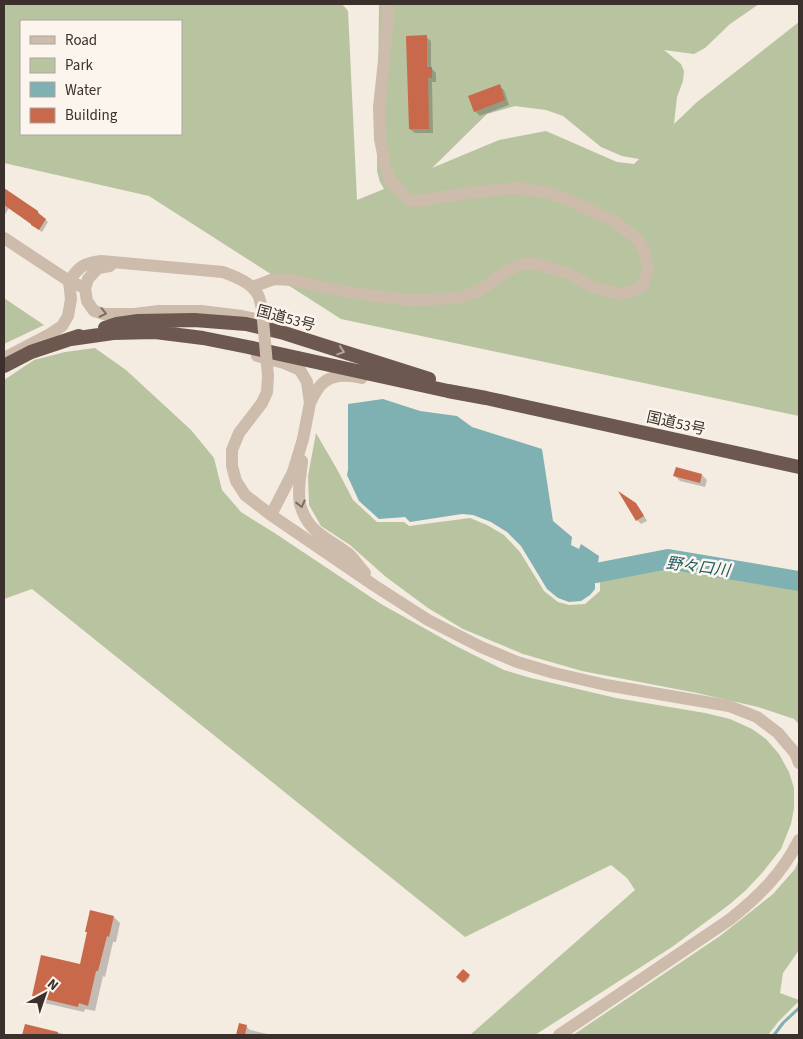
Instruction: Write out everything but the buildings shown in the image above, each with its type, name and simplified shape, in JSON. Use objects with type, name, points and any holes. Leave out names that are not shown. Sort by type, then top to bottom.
[{"type":"highway","name":"国道53号","points":[[4,366],[31,352],[117,324],[138,321],[194,320],[246,324],[284,333],[486,398]]},
{"type":"highway","name":"国道53号","points":[[71,339],[113,333],[155,332],[202,338],[799,467]]},
{"type":"street","points":[[252,287],[274,279],[292,280],[345,292],[409,300],[459,298],[480,290],[507,271],[523,264],[533,263],[568,273],[595,288],[622,294],[642,286],[648,268],[646,256],[639,241],[616,222],[568,200],[548,193],[518,188],[417,201],[409,200],[390,182],[380,139],[380,107],[388,22],[387,4]]},
{"type":"street","points":[[4,238],[69,281],[85,288]]},
{"type":"street","points":[[4,358],[62,326],[68,316],[71,299],[69,281],[76,271],[88,263],[101,262],[223,272],[240,279],[252,287],[259,296],[262,309],[268,376],[267,392],[262,404],[239,433],[232,450],[232,466],[236,481],[245,495],[375,586],[428,620],[481,647],[517,662],[554,673],[606,685],[730,706],[757,717],[778,733],[795,753],[799,763]]},
{"type":"street","points":[[122,264],[98,268],[88,278],[85,288],[87,301],[94,311],[104,314],[201,311],[242,316],[278,325],[311,341]]},
{"type":"street","points":[[155,332],[284,363],[300,370],[307,382],[310,403],[303,439],[293,472],[271,515]]},
{"type":"street","points":[[310,403],[323,383],[335,376],[350,375],[400,386],[448,391]]},
{"type":"street","points":[[303,439],[299,487],[300,503],[306,520],[317,533],[350,556],[375,586]]},
{"type":"street","points":[[559,1035],[729,920],[751,903],[788,862],[799,840]]},
{"type":"green space","points":[[4,4],[342,4],[348,11],[357,200],[384,189],[377,171],[379,4],[759,4],[730,24],[705,48],[694,54],[664,50],[681,64],[684,71],[683,81],[677,97],[674,124],[697,102],[799,22],[799,416],[341,319],[149,196],[4,163]],"holes":[[[515,106],[546,110],[563,116],[601,147],[622,156],[639,159],[634,164],[617,162],[546,131],[499,140],[432,168],[487,114]]]},
{"type":"green space","points":[[4,298],[44,325],[4,344]]},
{"type":"green space","points":[[95,348],[126,370],[191,430],[214,458],[222,490],[241,512],[381,604],[456,646],[504,670],[616,698],[730,719],[752,729],[766,739],[779,754],[789,772],[794,788],[794,808],[791,824],[781,849],[762,873],[730,904],[672,947],[535,1035],[470,1035],[635,890],[627,878],[611,865],[465,937],[32,589],[4,599],[4,380],[34,360],[65,352]]},
{"type":"green space","points":[[316,433],[353,500],[377,522],[404,522],[409,526],[470,518],[487,525],[504,535],[520,552],[544,591],[558,602],[569,605],[585,604],[600,591],[600,577],[670,565],[799,588],[799,724],[794,719],[758,707],[582,671],[523,654],[463,629],[428,608],[386,577],[350,545],[321,526],[309,505],[308,476]]},
{"type":"green space","points":[[799,860],[799,950],[783,973],[780,993],[799,1001],[768,1035],[573,1035],[720,936],[773,894],[795,869]]},
{"type":"water","points":[[383,399],[420,411],[457,416],[472,427],[542,449],[553,521],[572,537],[571,545],[579,549],[581,544],[599,556],[595,589],[590,595],[581,601],[569,602],[558,598],[547,589],[521,546],[507,532],[491,522],[473,515],[462,514],[410,522],[405,517],[379,519],[359,501],[347,475],[348,404]]},
{"type":"waterway","name":"野々口川","points":[[596,573],[668,559],[799,581]]},
{"type":"waterway","points":[[774,1035],[783,1023],[799,1008]]}]
